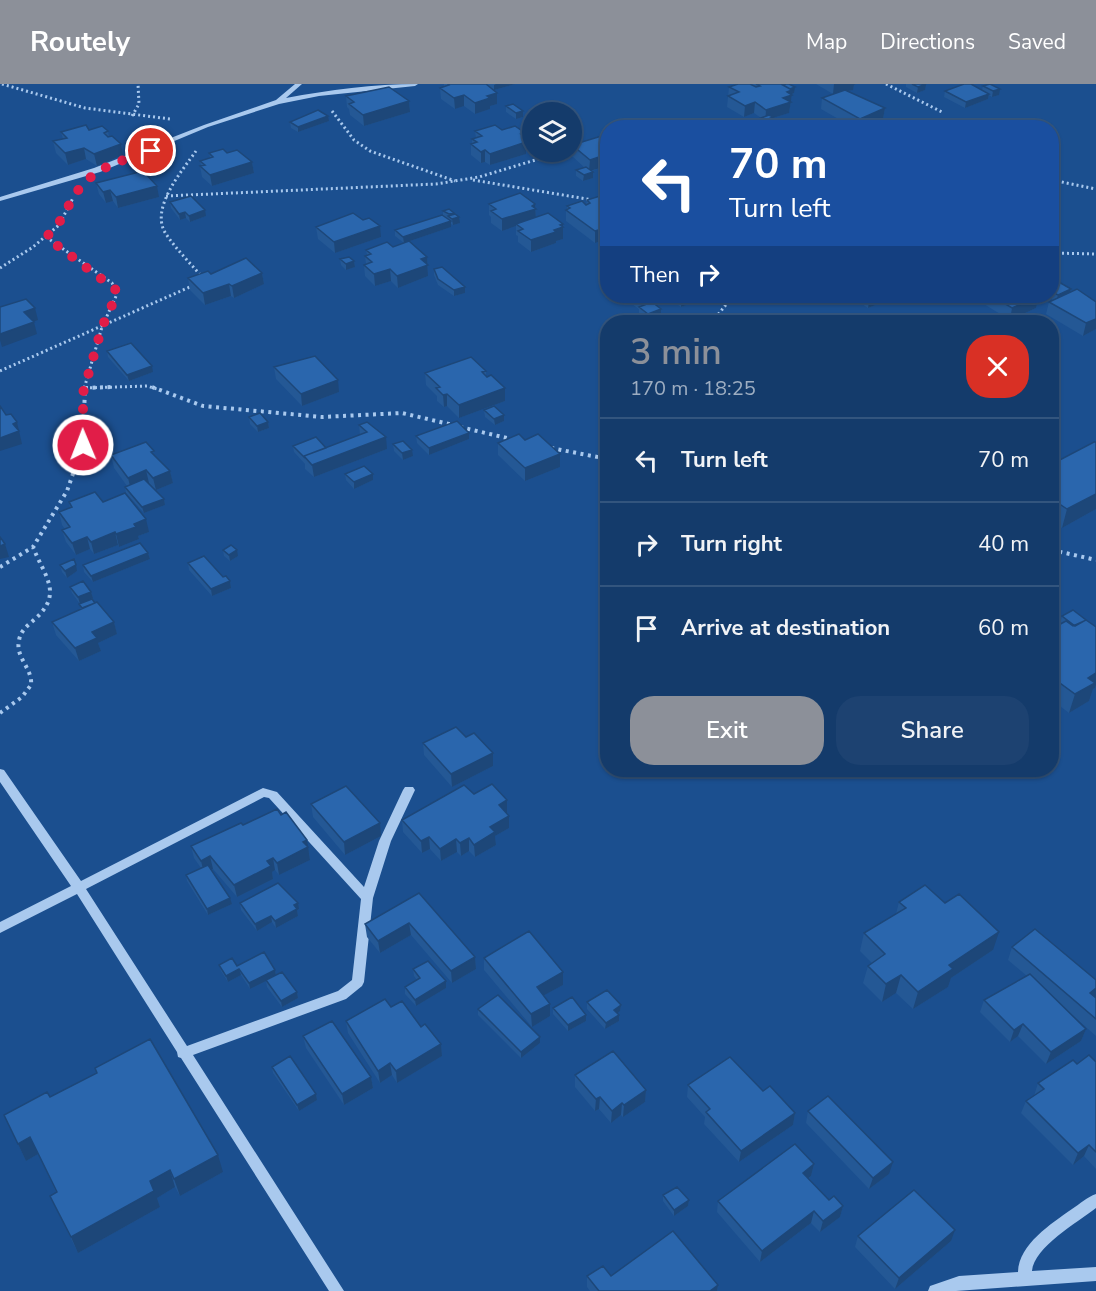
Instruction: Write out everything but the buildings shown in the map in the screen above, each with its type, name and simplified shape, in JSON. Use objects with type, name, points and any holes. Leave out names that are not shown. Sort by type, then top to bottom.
[{"type":"street","points":[[278,102],[299,84]]},
{"type":"street","points":[[0,199],[97,170],[207,126],[278,102],[319,94],[415,84]]},
{"type":"street","points":[[0,773],[80,889],[337,1291]]},
{"type":"street","points":[[183,1053],[350,990],[358,981],[367,898],[385,841],[410,790]]},
{"type":"street","points":[[0,928],[80,889],[263,792],[273,795],[367,898]]},
{"type":"street","points":[[1025,1278],[1023,1268],[1033,1250],[1096,1200]]},
{"type":"street","points":[[935,1291],[958,1283],[1096,1275]]},
{"type":"path","points":[[2,84],[84,110],[170,119]]},
{"type":"path","points":[[132,116],[139,104],[138,84]]},
{"type":"path","points":[[885,84],[942,111]]},
{"type":"path","points":[[319,94],[361,145],[379,156],[456,181]]},
{"type":"path","points":[[0,371],[192,286],[203,275],[183,257],[164,231],[165,196],[202,144]]},
{"type":"path","points":[[165,196],[456,181],[528,162]]},
{"type":"path","points":[[0,268],[46,237],[62,222],[75,195],[97,170]]},
{"type":"path","points":[[469,179],[596,201]]},
{"type":"path","points":[[1059,181],[1096,189]]},
{"type":"path","points":[[0,567],[33,547],[67,491],[83,445],[85,388],[102,327],[117,294],[116,290],[46,237]]},
{"type":"path","points":[[1059,253],[1096,254]]},
{"type":"path","points":[[716,315],[727,303]]},
{"type":"path","points":[[85,388],[154,387],[187,404],[322,417],[402,413],[517,441]]},
{"type":"path","points":[[540,446],[600,457]]},
{"type":"path","points":[[0,714],[25,693],[32,683],[33,675],[19,651],[18,642],[23,630],[50,601],[52,592],[33,547]]},
{"type":"path","points":[[1059,552],[1096,560]]},
{"type":"route","points":[[83,445],[83,393],[102,327],[117,294],[112,284],[46,237],[62,222],[79,189],[97,170],[151,151]]}]
